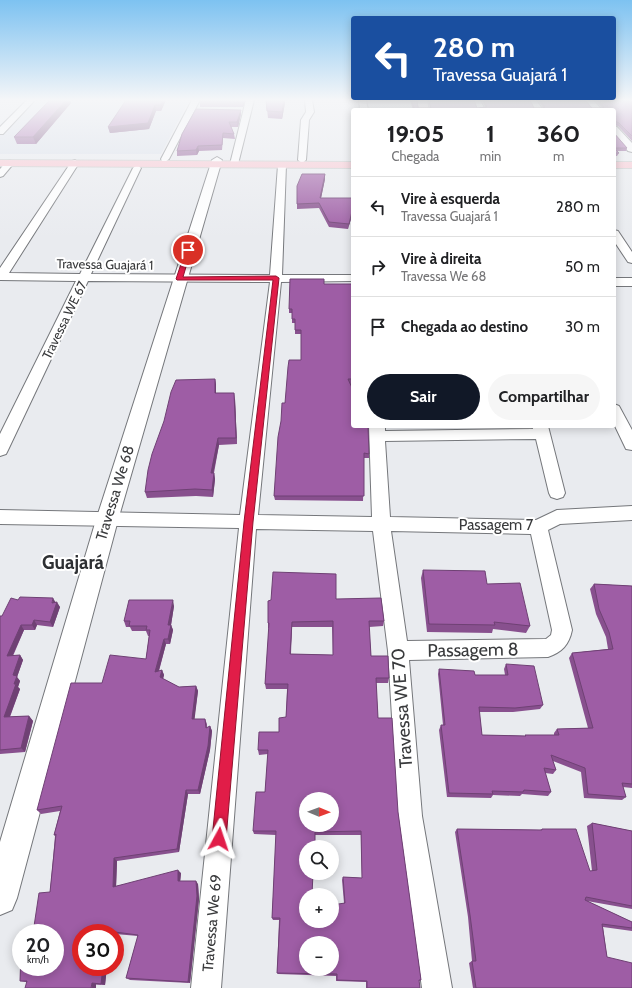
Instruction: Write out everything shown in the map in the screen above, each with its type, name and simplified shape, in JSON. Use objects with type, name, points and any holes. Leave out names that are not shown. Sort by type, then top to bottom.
[{"type":"main road","points":[[3,162],[165,159],[182,162]]},
{"type":"main road","points":[[3,162],[262,162],[351,160]]},
{"type":"main road","points":[[616,161],[632,161]]},
{"type":"main road","points":[[262,162],[282,165],[351,165]]},
{"type":"main road","points":[[616,165],[632,166]]},
{"type":"street","points":[[165,159],[173,146]]},
{"type":"street","points":[[225,162],[231,146]]},
{"type":"street","points":[[302,160],[303,146]]},
{"type":"street","points":[[0,174],[3,162]]},
{"type":"street","name":"Travessa We 68","points":[[0,898],[107,520],[180,279],[225,162]]},
{"type":"street","points":[[0,276],[75,163]]},
{"type":"street","name":"Travessa We 69","points":[[206,988],[248,522],[276,278],[282,165]]},
{"type":"street","name":"Travessa WE 67","points":[[0,450],[137,168]]},
{"type":"street","points":[[616,236],[632,260]]},
{"type":"street","name":"Travessa Guajará 1","points":[[0,276],[180,279],[351,278]]},
{"type":"street","points":[[616,282],[632,282]]},
{"type":"street","points":[[616,413],[632,445]]},
{"type":"street","points":[[377,431],[541,430],[557,493]]},
{"type":"street","name":"Travessa WE 70","points":[[377,431],[381,524],[398,651],[410,816],[437,988]]},
{"type":"street","name":"Passagem 7","points":[[0,518],[538,527],[557,516],[632,513]]},
{"type":"street","name":"Passagem 8","points":[[398,651],[548,648],[555,645],[560,640],[562,630],[538,527]]},
{"type":"shaded area","points":[[0,146],[165,146],[161,154],[0,154]]},
{"type":"building","points":[[178,146],[198,146],[196,150],[177,151]]},
{"type":"building","points":[[616,146],[625,146],[627,148],[616,148]]},
{"type":"building","points":[[302,174],[325,174],[320,198],[351,198],[351,216],[349,224],[329,222],[319,203],[297,204],[297,186]]},
{"type":"building","points":[[290,279],[324,279],[324,284],[351,284],[351,379],[348,379],[351,386],[351,428],[368,428],[369,454],[364,453],[364,496],[274,496],[278,437],[282,403],[285,403],[289,360],[301,360],[301,330],[295,330],[295,319],[292,319],[292,309],[289,309]]},
{"type":"building","points":[[215,379],[215,393],[234,393],[236,438],[218,438],[211,473],[214,473],[212,490],[195,489],[145,492],[152,454],[164,421],[171,392],[176,380]]},
{"type":"building","points":[[423,570],[485,571],[487,584],[520,583],[530,626],[494,622],[495,625],[429,624]]},
{"type":"building","points":[[273,572],[336,574],[336,599],[381,598],[384,621],[369,621],[371,656],[388,656],[389,678],[376,678],[378,718],[392,718],[398,812],[421,980],[419,980],[420,988],[367,988],[367,981],[337,980],[337,976],[339,976],[339,936],[299,936],[299,973],[277,973],[280,918],[272,918],[276,831],[253,831],[256,792],[265,792],[268,750],[258,750],[259,732],[279,732],[279,718],[286,717],[288,684],[265,684],[269,623],[268,601],[271,600]],"holes":[[[333,621],[333,655],[290,654],[292,622]]]},
{"type":"building","points":[[594,584],[632,586],[632,784],[622,783],[626,797],[588,794],[585,768],[551,755],[556,770],[544,768],[551,792],[524,790],[523,792],[492,791],[493,794],[449,793],[441,725],[445,725],[439,669],[474,671],[475,675],[508,675],[506,664],[534,666],[543,705],[515,708],[479,707],[482,735],[559,735],[557,729],[593,728],[572,653],[613,649],[609,632],[599,609]]},
{"type":"building","points":[[20,597],[53,598],[52,603],[57,602],[50,622],[34,620],[32,625],[21,625],[7,656],[20,655],[13,675],[17,676],[14,684],[16,684],[4,717],[29,716],[21,748],[0,750],[0,616],[2,616],[11,598],[18,600]]},
{"type":"building","points":[[129,600],[173,600],[168,625],[171,625],[168,639],[164,639],[155,672],[162,670],[160,677],[179,687],[196,686],[192,719],[205,719],[206,728],[210,726],[208,746],[198,790],[186,790],[177,849],[114,858],[113,887],[178,870],[178,881],[196,881],[197,896],[188,982],[126,978],[138,935],[124,933],[124,924],[72,924],[72,976],[102,976],[101,984],[92,983],[91,988],[25,988],[27,981],[20,981],[20,976],[64,976],[64,924],[34,924],[39,893],[50,892],[56,834],[54,835],[62,806],[37,810],[71,683],[102,683],[110,655],[146,659],[150,630],[146,630],[147,626],[129,626],[130,621],[124,621]]},
{"type":"building","points":[[592,823],[632,831],[632,906],[586,897],[585,900],[632,922],[632,928],[602,924],[607,957],[632,963],[632,988],[476,988],[472,961],[476,961],[457,829],[576,829],[590,871],[597,870]]},
{"type":"district","name":"Guajará","points":[[73,562]]},
{"type":"route","points":[[188,250],[180,279],[276,278],[248,522],[219,839]]}]
